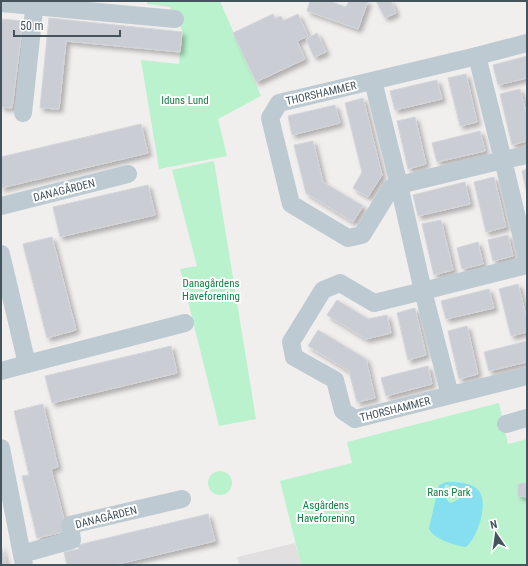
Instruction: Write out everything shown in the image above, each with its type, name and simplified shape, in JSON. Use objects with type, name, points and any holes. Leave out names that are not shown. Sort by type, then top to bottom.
[{"type":"street","points":[[1,3],[35,3],[176,18]]},
{"type":"street","points":[[23,113],[35,3]]},
{"type":"street","name":"THORSHAMMER","points":[[527,43],[279,103],[270,118],[291,204],[348,238],[362,235],[390,188],[527,155]]},
{"type":"street","points":[[477,56],[527,259]]},
{"type":"street","points":[[373,81],[399,185],[423,291],[450,395]]},
{"type":"street","name":"DANAGÅRDEN","points":[[1,206],[128,174]]},
{"type":"street","points":[[1,254],[27,364]]},
{"type":"street","name":"THORSHAMMER","points":[[527,265],[374,303],[340,283],[323,290],[291,342],[294,357],[336,380],[343,411],[355,419],[527,376]]},
{"type":"street","points":[[1,371],[185,323]]},
{"type":"street","points":[[506,424],[527,418]]},
{"type":"street","name":"DANAGÅRDEN","points":[[1,448],[23,559],[72,540],[70,525],[182,499]]},
{"type":"shaded area","points":[[295,543],[301,565],[239,565],[237,557]]},
{"type":"green space","name":"Iduns Lund","points":[[147,1],[220,1],[261,96],[218,119],[227,156],[159,169],[141,60],[179,64],[182,30],[170,7],[147,4]]},
{"type":"green space","name":"Danagårdens Haveforening","points":[[214,161],[256,419],[219,426],[180,269],[197,266],[172,170]]},
{"type":"green space","name":"Rans Park","points":[[499,403],[508,444],[527,439],[527,565],[301,565],[280,481],[352,463],[347,442]]},
{"type":"green space","points":[[220,471],[228,475],[232,483],[228,491],[220,495],[212,491],[208,483],[212,475]]},
{"type":"water","points":[[446,482],[465,483],[476,488],[480,493],[483,509],[481,518],[475,535],[466,547],[450,543],[439,538],[431,532],[429,528],[439,485]],"holes":[[[445,485],[448,485],[458,493],[459,499],[451,503],[447,500],[445,493]]]},
{"type":"building","points":[[310,1],[329,1],[346,7],[349,1],[368,1],[358,29],[307,11]]},
{"type":"building","points":[[376,1],[391,1],[396,13],[385,18]]},
{"type":"building","points":[[273,14],[275,19],[281,16],[283,21],[298,14],[308,36],[297,41],[305,59],[256,82],[233,33]]},
{"type":"building","points":[[49,18],[182,32],[180,52],[66,41],[59,109],[40,108]]},
{"type":"building","points":[[1,19],[23,21],[12,108],[1,107]]},
{"type":"building","points":[[317,33],[326,52],[314,57],[306,39]]},
{"type":"building","points":[[527,56],[527,78],[498,85],[493,65]]},
{"type":"building","points":[[466,74],[477,122],[460,126],[448,78]]},
{"type":"building","points":[[437,80],[442,99],[395,110],[390,91]]},
{"type":"building","points":[[520,89],[527,117],[527,141],[512,145],[500,94]]},
{"type":"building","points":[[363,98],[382,175],[368,197],[353,188],[362,172],[345,103]]},
{"type":"building","points":[[335,105],[340,123],[292,135],[288,116]]},
{"type":"building","points":[[415,117],[426,164],[408,169],[397,121]]},
{"type":"building","points":[[141,124],[148,153],[1,188],[1,157]]},
{"type":"building","points":[[480,131],[485,151],[437,162],[432,143]]},
{"type":"building","points":[[313,141],[323,182],[363,206],[353,222],[306,193],[294,145]]},
{"type":"building","points":[[527,169],[527,189],[526,189],[522,171]]},
{"type":"building","points":[[494,177],[506,227],[486,232],[474,182]]},
{"type":"building","points":[[465,182],[470,204],[418,216],[413,195]]},
{"type":"building","points":[[148,185],[155,215],[60,237],[53,207]]},
{"type":"building","points":[[441,220],[453,270],[434,275],[422,224]]},
{"type":"building","points":[[508,235],[513,256],[493,261],[488,240]]},
{"type":"building","points":[[52,237],[76,330],[47,338],[23,244]]},
{"type":"building","points":[[478,242],[483,264],[462,269],[457,248]]},
{"type":"building","points":[[518,284],[527,320],[527,332],[511,336],[499,289]]},
{"type":"building","points":[[489,289],[494,308],[446,319],[441,301]]},
{"type":"building","points":[[337,300],[368,319],[387,315],[391,333],[366,339],[327,315]]},
{"type":"building","points":[[415,308],[426,355],[408,360],[397,313]]},
{"type":"building","points":[[467,326],[478,374],[459,379],[448,331]]},
{"type":"building","points":[[318,330],[366,359],[375,398],[357,402],[349,371],[308,346]]},
{"type":"building","points":[[527,341],[527,362],[489,371],[484,352]]},
{"type":"building","points":[[171,346],[177,373],[52,403],[45,376]]},
{"type":"building","points":[[428,366],[432,384],[386,396],[381,378]]},
{"type":"building","points":[[43,404],[58,467],[51,469],[67,531],[37,538],[22,476],[29,475],[14,411]]},
{"type":"building","points":[[522,483],[527,484],[527,497],[518,495],[518,485]]},
{"type":"building","points":[[208,514],[215,541],[114,565],[67,565],[64,552],[79,549],[78,545]]},
{"type":"building","points":[[1,545],[6,565],[1,565]]},
{"type":"park label","name":"Asgårdens Haveforening","points":[[326,511]]}]
